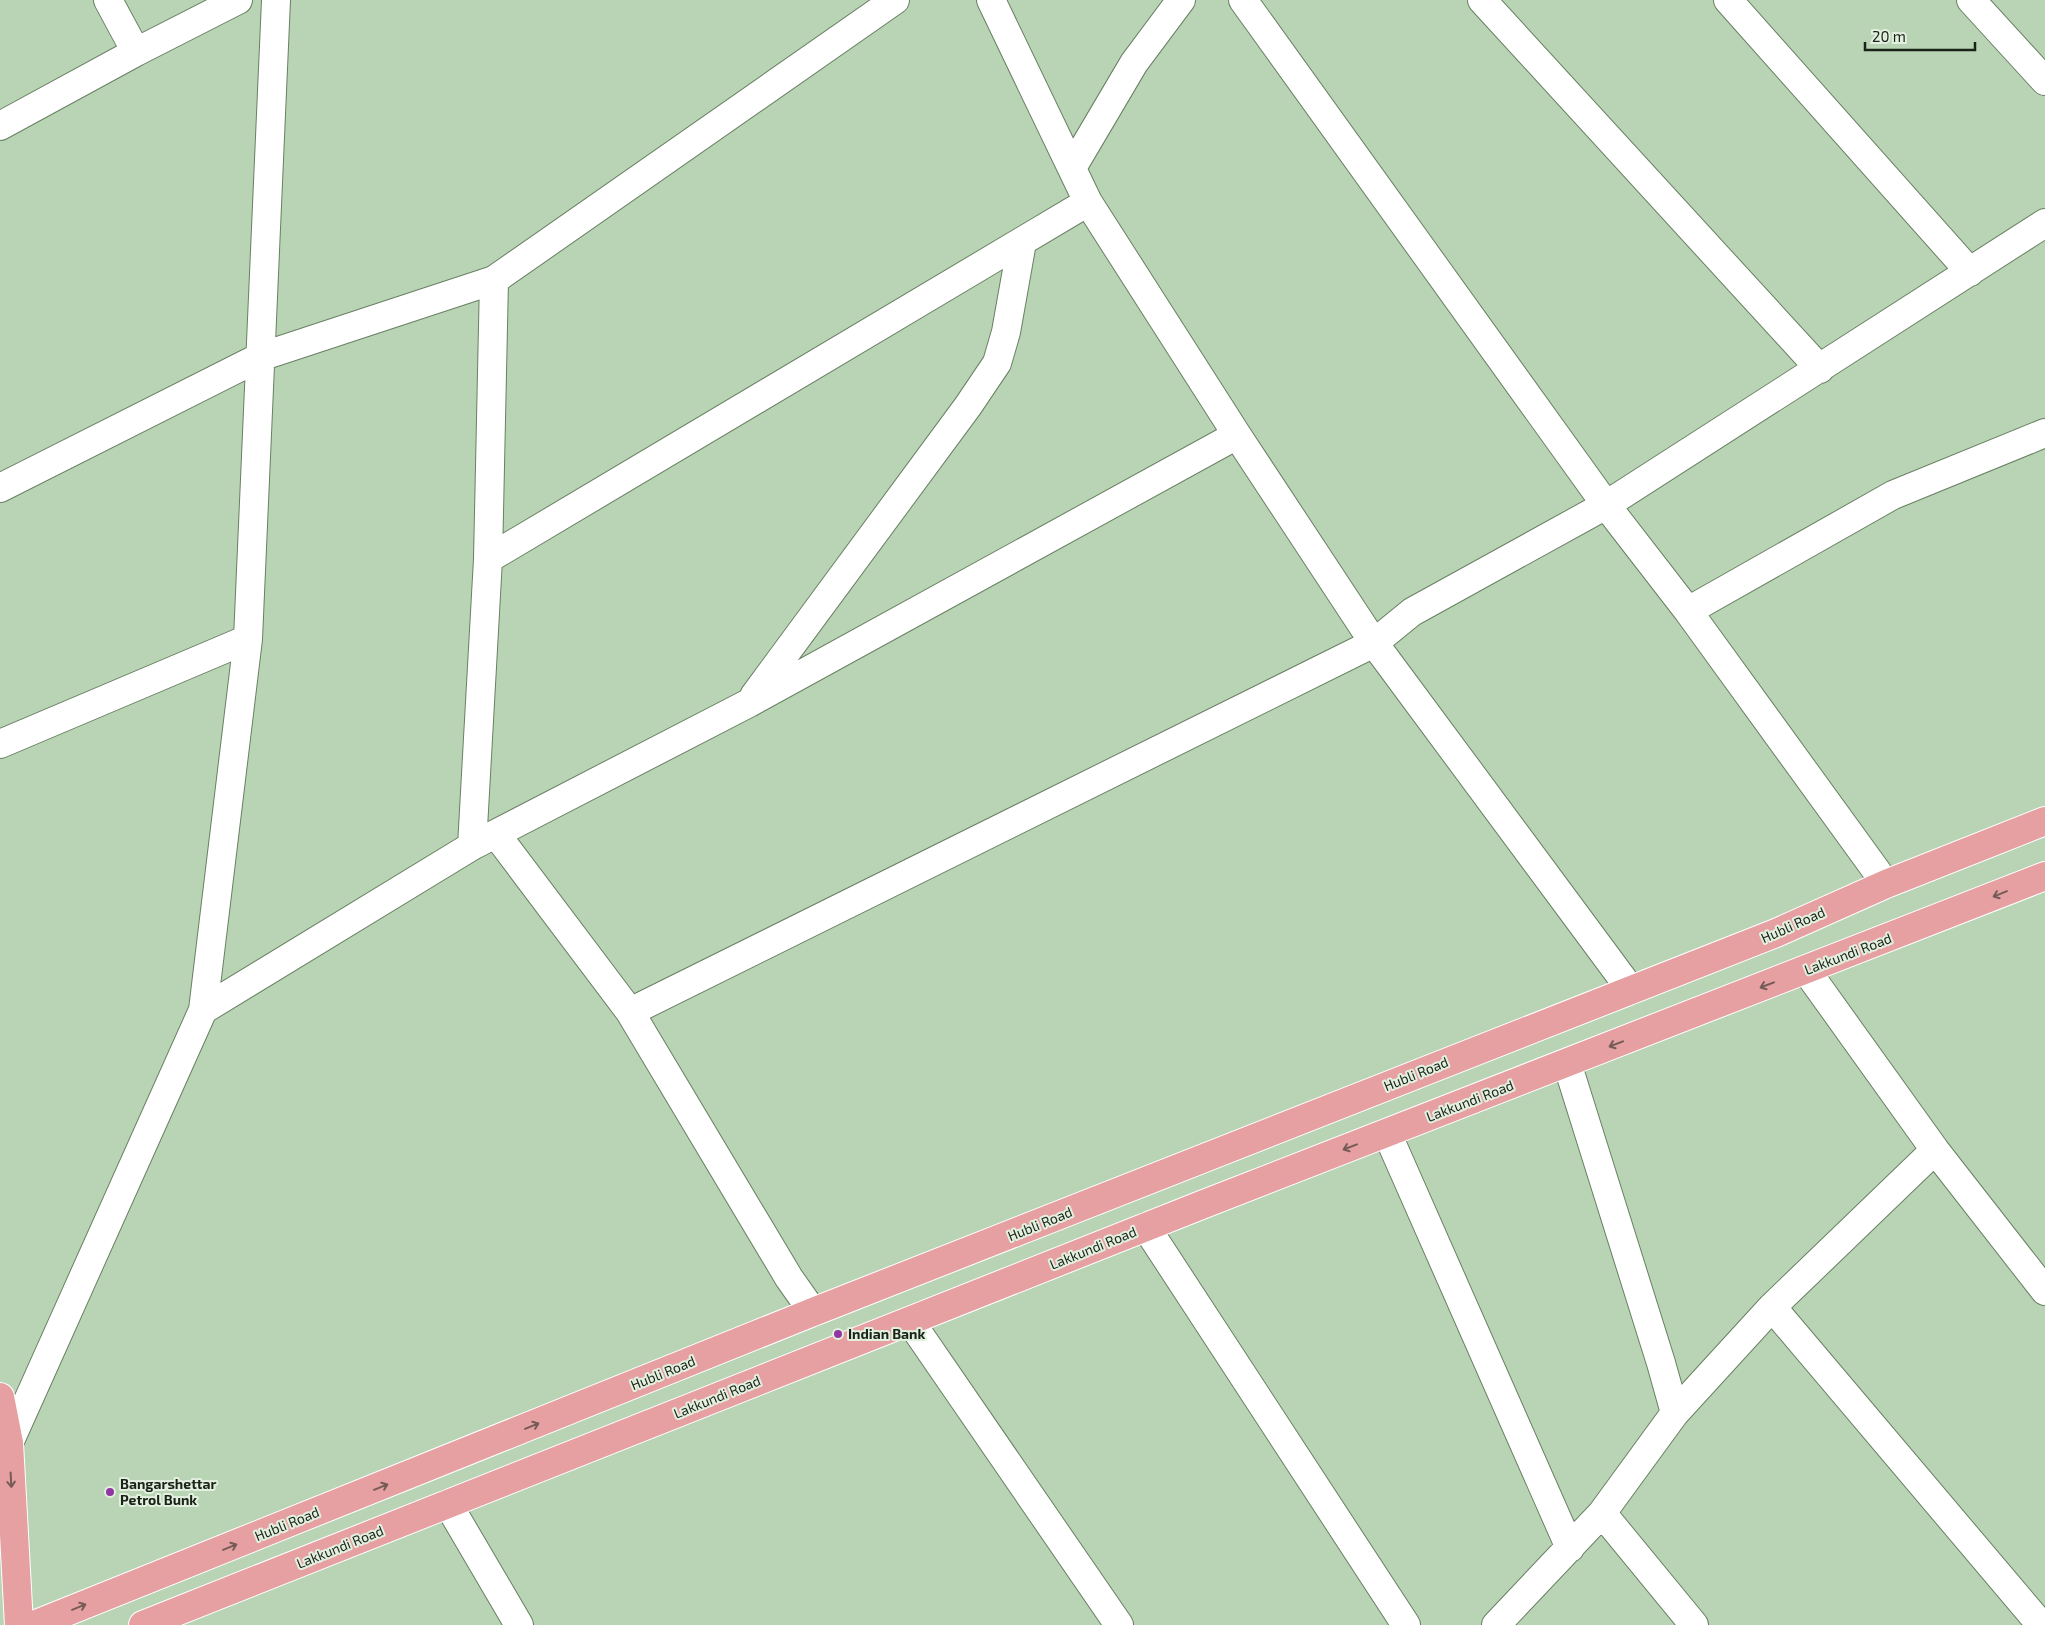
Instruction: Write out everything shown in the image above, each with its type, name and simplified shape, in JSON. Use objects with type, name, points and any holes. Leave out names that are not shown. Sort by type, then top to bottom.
[{"type":"main road","name":"Hubli Road","points":[[34,1625],[813,1312],[1776,934],[1886,884],[2045,820]]},
{"type":"main road","name":"Lakkundi Road","points":[[144,1625],[1146,1227],[2045,876]]},
{"type":"main road","points":[[0,1397],[9,1443],[19,1625]]},
{"type":"street","points":[[108,0],[136,52]]},
{"type":"street","points":[[0,126],[136,52],[238,0]]},
{"type":"street","points":[[9,1443],[203,1010],[248,639],[276,0]]},
{"type":"street","points":[[0,488],[260,357],[494,280],[895,0]]},
{"type":"street","points":[[991,0],[1088,202],[1237,435],[1374,643],[1630,990]]},
{"type":"street","points":[[1072,168],[1134,63],[1181,0]]},
{"type":"street","points":[[1243,0],[1606,505],[1688,610],[1886,884]]},
{"type":"street","points":[[1482,0],[1820,369]]},
{"type":"street","points":[[1728,0],[1970,272]]},
{"type":"street","points":[[1971,0],[2045,81]]},
{"type":"street","points":[[488,559],[1088,202]]},
{"type":"street","points":[[630,1012],[1374,643],[1412,612],[1606,505],[2045,223]]},
{"type":"street","points":[[749,703],[968,406],[997,363],[1006,332],[1022,242]]},
{"type":"street","points":[[472,846],[488,559],[494,280]]},
{"type":"street","points":[[1688,610],[1892,495],[2045,433]]},
{"type":"street","points":[[203,1010],[472,846],[749,703],[1237,435]]},
{"type":"street","points":[[0,744],[248,639]]},
{"type":"street","points":[[496,834],[630,1012],[789,1278],[813,1312]]},
{"type":"street","points":[[1806,970],[1935,1150],[2045,1291]]},
{"type":"street","points":[[1567,1063],[1661,1363],[1675,1414]]},
{"type":"street","points":[[1387,1133],[1570,1548]]},
{"type":"street","points":[[1496,1625],[1602,1513],[1675,1414],[1772,1308],[1935,1150]]},
{"type":"street","points":[[1146,1227],[1406,1625]]},
{"type":"street","points":[[1772,1308],[2041,1625]]},
{"type":"street","points":[[910,1321],[1120,1625]]},
{"type":"street","points":[[448,1504],[519,1625]]},
{"type":"street","points":[[1602,1513],[1694,1625]]},
{"type":"place","name":"Indian Bank","points":[[838,1334]]},
{"type":"place","name":"Bangarshettar Petrol Bunk","points":[[110,1492]]}]
